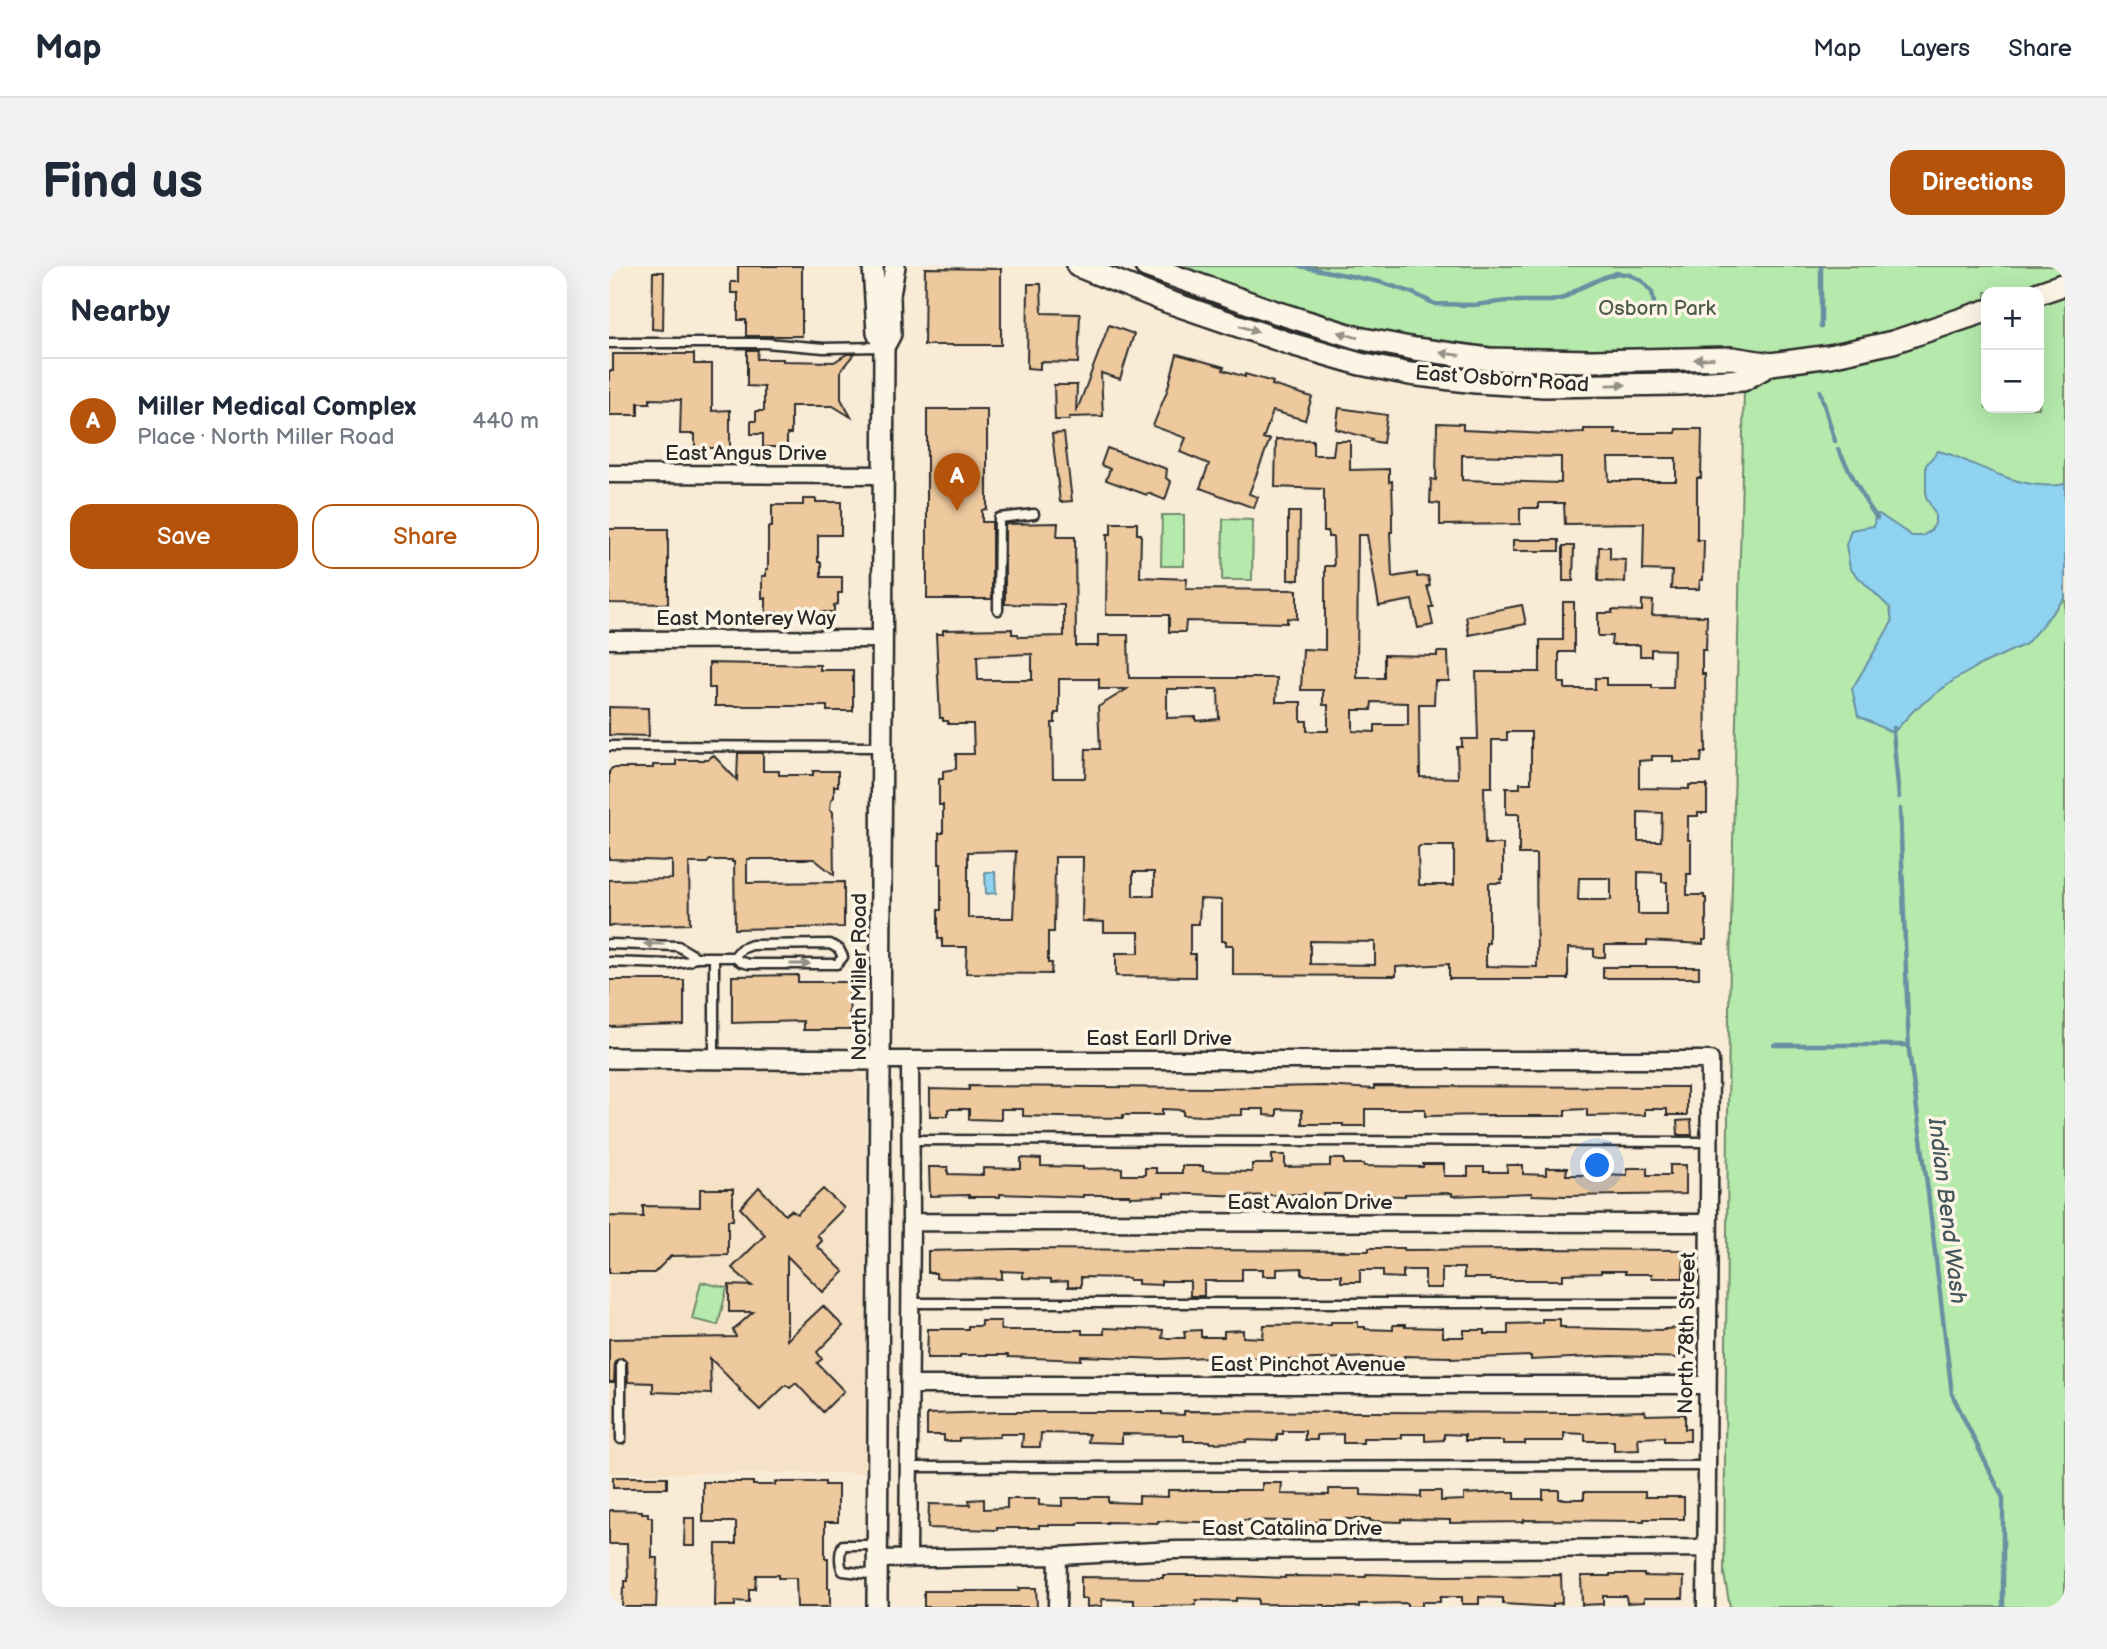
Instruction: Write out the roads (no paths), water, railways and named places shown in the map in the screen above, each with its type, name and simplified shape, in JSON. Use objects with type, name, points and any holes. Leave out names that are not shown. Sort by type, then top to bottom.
[{"type":"main road","name":"East Osborn Road","points":[[1079,266],[1291,344],[1360,364],[1410,374],[1544,386],[1678,384],[1743,380],[1771,364]]},
{"type":"main road","name":"East Osborn Road","points":[[1146,266],[1187,273],[1272,311],[1347,335],[1440,353],[1528,361],[1680,361],[1733,358],[1771,364],[1830,356],[1893,342],[1981,313]]},
{"type":"main road","points":[[2044,291],[2065,284]]},
{"type":"street","name":"North Miller Road","points":[[873,266],[877,333],[884,347],[877,1607]]},
{"type":"street","name":"North Miller Road","points":[[884,347],[891,334],[890,295],[895,266]]},
{"type":"street","name":"East Angus Drive","points":[[609,474],[883,475]]},
{"type":"street","name":"East Monterey Way","points":[[609,640],[883,639]]},
{"type":"street","name":"East Earll Drive","points":[[609,1058],[911,1061],[1710,1060]]},
{"type":"street","name":"North 78th Street","points":[[1706,1607],[1710,1060]]},
{"type":"street","points":[[908,1559],[911,1061]]},
{"type":"street","name":"East Avalon Drive","points":[[911,1222],[1709,1223]]},
{"type":"street","name":"East Pinchot Avenue","points":[[910,1385],[1707,1385]]},
{"type":"street","name":"East Catalina Drive","points":[[878,1560],[1175,1550],[1706,1548]]},
{"type":"street","points":[[1057,1607],[1058,1556]]},
{"type":"lane","points":[[609,343],[766,343],[824,348],[884,347]]},
{"type":"lane","points":[[998,610],[999,518],[1034,514]]},
{"type":"lane","points":[[609,746],[883,747]]},
{"type":"lane","points":[[609,944],[678,946],[696,957]]},
{"type":"lane","points":[[609,962],[670,964],[696,957],[734,957],[749,964],[837,964],[843,957],[838,949],[830,944],[751,945],[741,949],[734,957]]},
{"type":"lane","points":[[713,957],[714,1059]]},
{"type":"lane","points":[[911,1140],[1709,1142]]},
{"type":"lane","points":[[911,1303],[1708,1303]]},
{"type":"lane","points":[[621,1364],[621,1439]]},
{"type":"lane","points":[[909,1467],[1706,1466]]},
{"type":"lane","points":[[843,1545],[878,1560],[843,1571],[840,1549],[843,1545]]},
{"type":"water","points":[[1938,451],[2021,482],[2050,486],[2065,484],[2065,598],[2026,644],[1954,680],[1914,710],[1893,733],[1858,716],[1852,689],[1892,622],[1890,608],[1850,569],[1846,545],[1851,530],[1874,526],[1875,514],[1912,536],[1922,536],[1930,531],[1935,524],[1935,514],[1926,497],[1926,465]]},
{"type":"water","points":[[985,872],[995,872],[996,893],[986,894]]},
{"type":"waterway","points":[[1300,266],[1380,282],[1435,304],[1474,305],[1508,301],[1551,301],[1564,298],[1578,289],[1617,273],[1642,281],[1652,292],[1654,303]]},
{"type":"waterway","name":"Indian Bend Wash","points":[[1821,266],[1821,327]]},
{"type":"waterway","name":"Indian Bend Wash","points":[[1820,391],[1835,441]]},
{"type":"waterway","name":"Indian Bend Wash","points":[[1838,449],[1877,518]]},
{"type":"waterway","name":"Indian Bend Wash","points":[[1894,728],[1899,797]]},
{"type":"waterway","name":"Indian Bend Wash","points":[[1900,809],[1909,1051],[1952,1394],[2003,1498],[2003,1607]]},
{"type":"waterway","points":[[1774,1045],[1909,1045]]},
{"type":"place","name":"Miller Medical Complex","points":[[957,511]]},
{"type":"park label","name":"Osborn Park","points":[[1657,308]]}]
